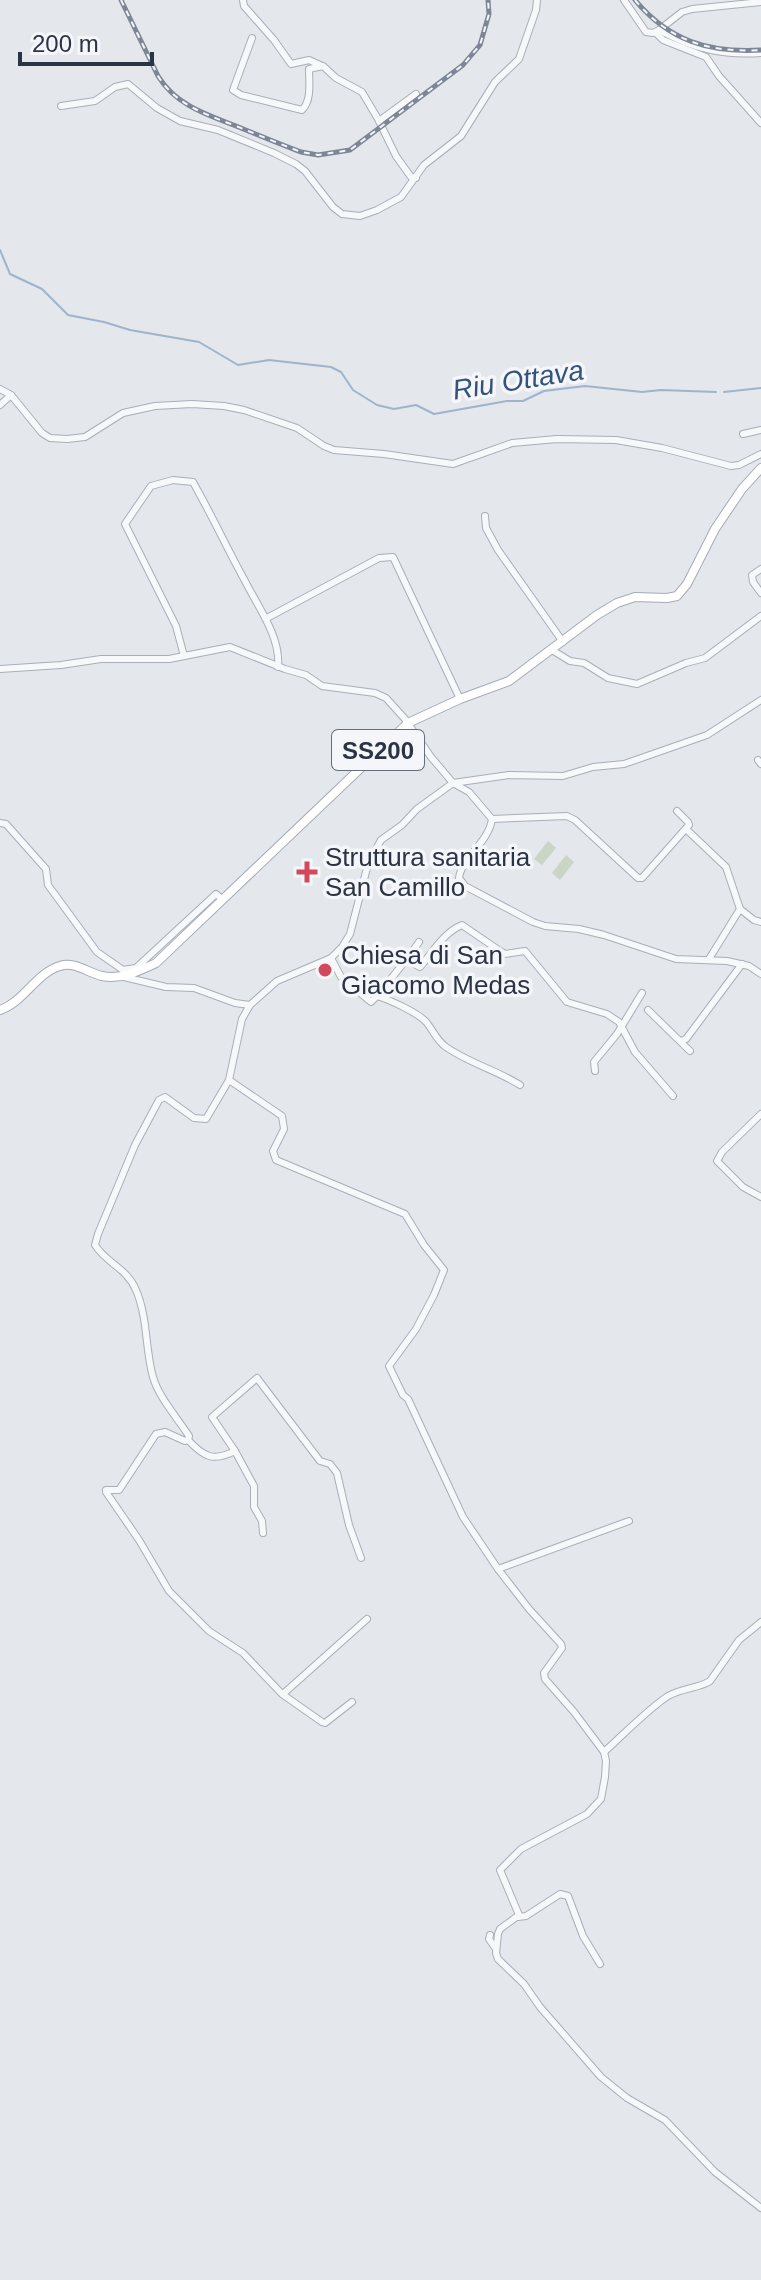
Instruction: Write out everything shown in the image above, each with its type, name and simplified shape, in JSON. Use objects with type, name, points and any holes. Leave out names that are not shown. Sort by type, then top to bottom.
[{"type":"main road","name":"SS200","points":[[121,976],[156,963],[408,723],[509,681],[617,603],[635,597],[677,596],[687,584],[715,529],[742,489],[761,468]]},
{"type":"main road","points":[[0,1010],[18,1001],[49,971],[61,965],[71,964],[102,976],[121,976]]},
{"type":"street","points":[[243,0],[244,6],[291,64],[306,60],[320,65],[362,92],[396,156],[411,177],[416,178]]},
{"type":"street","points":[[61,106],[95,101],[115,87],[128,84],[157,108],[180,121],[218,130],[296,164],[333,207],[342,214],[360,216],[401,197],[424,165],[455,142],[495,82],[519,59],[537,0]]},
{"type":"street","points":[[624,0],[646,32],[658,32],[699,49],[728,54],[761,53]]},
{"type":"street","points":[[658,32],[682,12],[692,9],[761,2]]},
{"type":"street","points":[[658,32],[663,40],[706,57],[761,123]]},
{"type":"street","points":[[252,38],[233,90],[241,95],[302,110],[306,107],[309,94],[309,69],[320,65]]},
{"type":"street","points":[[379,121],[416,94]]},
{"type":"street","points":[[0,389],[11,395],[42,433],[50,438],[85,437],[123,413],[155,406],[192,404],[244,410],[297,428],[334,450],[453,464],[512,443],[557,439],[616,440],[731,466],[761,454]]},
{"type":"street","points":[[0,405],[11,395]]},
{"type":"street","points":[[743,434],[761,430]]},
{"type":"street","points":[[184,656],[176,626],[125,524],[151,486],[173,480],[193,482],[267,618],[278,656],[278,667]]},
{"type":"street","points":[[485,516],[486,528],[498,550],[563,642]]},
{"type":"street","points":[[267,618],[379,558],[393,557],[460,699]]},
{"type":"street","points":[[761,569],[752,575],[761,593]]},
{"type":"street","points":[[552,650],[570,661],[584,663],[608,678],[637,684],[705,658],[761,616]]},
{"type":"street","points":[[0,669],[101,659],[169,659],[230,647],[306,675],[322,686],[375,693],[386,698],[453,783],[469,792],[492,819],[491,827],[476,852],[460,870],[459,878],[465,886],[545,926],[604,935],[676,959],[709,959],[742,964],[761,974]]},
{"type":"street","points":[[188,1440],[189,1436],[153,1379],[143,1312],[135,1288],[123,1270],[100,1253],[95,1245],[135,1145],[159,1100],[165,1097],[194,1118],[206,1119],[229,1080],[242,1019],[250,1005],[277,981],[331,958],[342,947],[350,934],[368,864],[381,840],[453,783],[509,775],[563,776],[593,767],[624,764],[707,735],[761,700]]},
{"type":"street","points":[[398,711],[407,717],[420,717]]},
{"type":"street","points":[[398,711],[403,723],[399,730]]},
{"type":"street","points":[[492,819],[567,816],[638,878],[642,878],[686,829],[688,822],[677,811]]},
{"type":"street","points":[[0,823],[6,824],[46,869],[48,885],[97,952],[123,970],[136,968],[216,894],[222,899]]},
{"type":"street","points":[[686,829],[726,867],[740,909],[761,922]]},
{"type":"street","points":[[709,959],[740,909]]},
{"type":"street","points":[[406,960],[420,967],[447,935],[462,925],[505,954],[525,951],[567,1002],[607,1014],[619,1022],[635,1052],[673,1096]]},
{"type":"street","points":[[331,958],[341,977],[371,1002],[419,942]]},
{"type":"street","points":[[681,1041],[686,1039],[742,964]]},
{"type":"street","points":[[121,976],[166,987],[194,988],[235,1003],[250,1005]]},
{"type":"street","points":[[595,1071],[594,1062],[622,1026],[642,993]]},
{"type":"street","points":[[377,996],[426,1021],[442,1045],[520,1085]]},
{"type":"street","points":[[648,1010],[690,1051]]},
{"type":"street","points":[[229,1080],[282,1116],[284,1129],[273,1151],[276,1160],[405,1214],[444,1270],[416,1329],[389,1366],[408,1399],[463,1517],[498,1569],[561,1644],[562,1648],[544,1673],[545,1679],[604,1752],[606,1761],[601,1799],[587,1814],[521,1849],[500,1870],[518,1909],[518,1917]]},
{"type":"street","points":[[761,1114],[722,1152],[717,1161],[743,1187],[761,1197]]},
{"type":"street","points":[[263,1533],[262,1521],[254,1507],[254,1486],[212,1417],[257,1378],[320,1461],[334,1467],[361,1558]]},
{"type":"street","points":[[235,1451],[213,1458],[199,1452],[188,1440],[165,1432],[156,1434],[119,1490],[109,1488],[106,1492],[169,1591],[209,1631],[243,1653],[283,1694],[325,1723],[352,1702]]},
{"type":"street","points":[[498,1569],[629,1521]]},
{"type":"street","points":[[283,1694],[367,1619]]},
{"type":"street","points":[[604,1752],[666,1697],[710,1681],[739,1640],[761,1622]]},
{"type":"street","points":[[600,1964],[583,1936],[568,1896],[560,1894],[500,1929],[496,1949],[498,1959],[524,1984],[601,2077],[627,2098],[665,2120],[715,2172],[761,2208]]},
{"type":"street","points":[[490,1935],[489,1939],[496,1949]]},
{"type":"green space","points":[[548,841],[556,848],[542,865],[534,859]]},
{"type":"green space","points":[[566,855],[574,862],[560,880],[552,873]]},
{"type":"waterway","name":"Riu Ottava","points":[[0,250],[10,274],[42,289],[68,315],[199,342],[238,365],[269,360],[331,367],[341,372],[353,390],[377,405],[394,409],[416,405],[434,414],[523,401],[544,391],[585,386],[642,392],[716,392]]},
{"type":"waterway","name":"Riu Ottava","points":[[724,392],[761,388]]},
{"type":"railway","points":[[121,0],[158,76],[173,94],[213,117],[301,152],[318,155],[350,150],[463,65],[480,45],[489,14],[488,0]]},
{"type":"railway","points":[[635,0],[662,26],[691,42],[724,49],[761,50]]},
{"type":"place","name":"Struttura sanitaria San Camillo","points":[[307,872]]},
{"type":"place","name":"Chiesa di San Giacomo Medas","points":[[325,970]]}]
